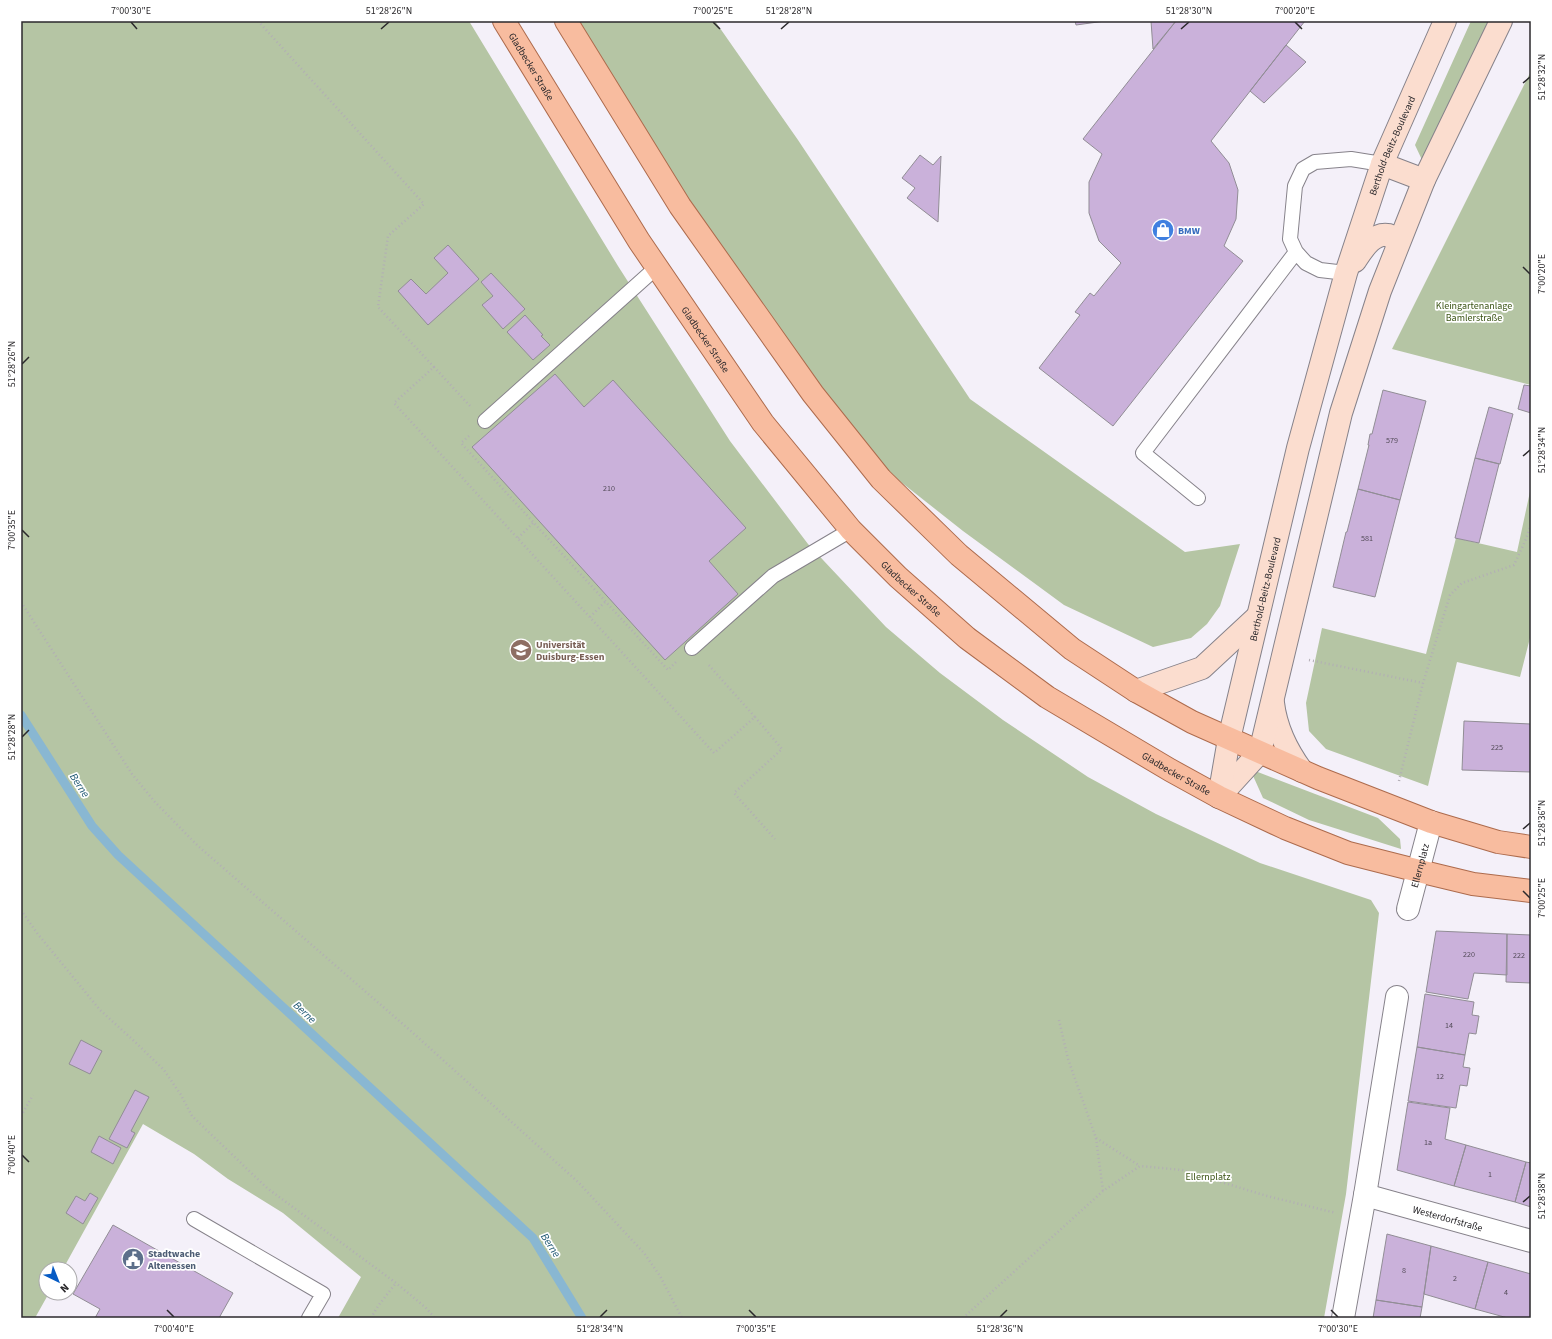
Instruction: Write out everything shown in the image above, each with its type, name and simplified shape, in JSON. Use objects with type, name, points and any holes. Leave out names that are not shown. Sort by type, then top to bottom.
[{"type":"main road","name":"Gladbecker Straße","points":[[504,21],[639,241],[763,423],[851,530],[898,577],[967,638],[1047,697],[1170,770],[1219,797],[1285,828],[1341,850],[1419,871],[1473,884],[1531,891]]},
{"type":"main road","points":[[566,21],[680,206],[813,394],[881,479],[959,555],[1066,644],[1136,691],[1192,722],[1302,772],[1431,822],[1498,842],[1531,847]]},
{"type":"main road","name":"Berthold-Beitz-Boulevard","points":[[1219,797],[1229,739],[1298,448],[1346,273],[1382,164],[1445,21]]},
{"type":"main road","points":[[1219,797],[1260,752],[1341,413],[1380,291],[1424,180],[1501,21]]},
{"type":"main road","points":[[1382,164],[1424,180]]},
{"type":"main road","name":"Berthold-Beitz-Boulevard","points":[[1346,273],[1359,254],[1377,235],[1389,235],[1396,241],[1397,246]]},
{"type":"main road","points":[[1136,691],[1202,668],[1258,616]]},
{"type":"main road","points":[[1273,701],[1274,711],[1287,748],[1302,772]]},
{"type":"street","name":"Ellernplatz","points":[[1408,908],[1431,822]]},
{"type":"street","points":[[1343,1318],[1365,1195],[1396,997]]},
{"type":"street","name":"Westerdorfstraße","points":[[1365,1195],[1531,1241]]},
{"type":"lane","points":[[1346,273],[1320,270],[1306,263],[1296,252],[1290,239],[1295,186],[1303,169],[1315,162],[1351,159],[1382,164]]},
{"type":"lane","points":[[1198,498],[1143,453],[1296,252]]},
{"type":"lane","points":[[485,421],[657,267]]},
{"type":"lane","points":[[692,648],[773,576],[851,530]]},
{"type":"lane","points":[[194,1219],[323,1294],[309,1318]]},
{"type":"path","points":[[434,366],[485,421],[461,443],[668,670],[692,648]]},
{"type":"path","points":[[518,538],[534,522]]},
{"type":"path","points":[[1401,775],[1423,683],[1450,595],[1462,583],[1514,565],[1531,524]]},
{"type":"path","points":[[590,616],[606,601]]},
{"type":"path","points":[[21,602],[121,758],[132,774],[159,806],[198,846],[412,1032],[578,1182],[644,1253],[660,1276],[682,1318]]},
{"type":"path","points":[[1309,660],[1423,683]]},
{"type":"path","points":[[755,717],[782,749],[734,793],[775,839]]},
{"type":"path","points":[[21,910],[37,933],[100,1010],[164,1070],[181,1095],[192,1116],[267,1188],[396,1283],[425,1307],[435,1318]]},
{"type":"path","points":[[1059,1020],[1068,1059],[1096,1138],[1103,1191]]},
{"type":"path","points":[[21,1116],[33,1095]]},
{"type":"path","points":[[1096,1138],[1140,1166],[1182,1170],[1267,1196],[1340,1214]]},
{"type":"path","points":[[963,1318],[1103,1191],[1140,1166]]},
{"type":"path","points":[[371,1318],[378,1306],[396,1283]]},
{"type":"green space","name":"Universität Duisburg-Essen","points":[[21,21],[469,21],[618,266],[730,441],[808,544],[886,627],[940,673],[1003,720],[1088,777],[1156,814],[1260,863],[1371,900],[1379,913],[1346,1194],[1324,1318],[338,1318],[361,1277],[283,1213],[228,1179],[194,1154],[143,1124],[67,1261],[38,1261],[38,1301],[45,1301],[35,1318],[21,1318]]},
{"type":"green space","points":[[572,21],[715,21],[798,140],[970,399],[1185,552],[1240,544],[1220,606],[1207,624],[1191,638],[1153,647],[1064,605],[963,531],[887,471],[821,389],[685,204]]},
{"type":"green space","points":[[1471,21],[1491,21],[1423,162],[1415,145]]},
{"type":"green space","name":"Kleingartenanlage Bamlerstraße","points":[[1531,71],[1531,385],[1392,349]]},
{"type":"green space","points":[[1531,487],[1531,634],[1520,677],[1457,662],[1428,786],[1326,749],[1309,731],[1306,703],[1322,628],[1426,654],[1456,538],[1517,552]]},
{"type":"green space","points":[[1250,769],[1378,818],[1400,839],[1401,849],[1309,820],[1263,798]]},
{"type":"building","points":[[1075,21],[1105,21],[1076,25]]},
{"type":"building","points":[[1151,21],[1176,21],[1153,49]]},
{"type":"building","name":"BMW","points":[[1176,21],[1305,21],[1211,141],[1229,163],[1238,190],[1236,219],[1224,246],[1243,261],[1113,426],[1039,368],[1080,315],[1075,312],[1090,293],[1094,296],[1121,263],[1099,241],[1089,213],[1089,182],[1102,154],[1083,139]]},
{"type":"building","points":[[1286,45],[1306,62],[1264,103],[1250,91]]},
{"type":"building","points":[[920,155],[933,165],[941,156],[938,222],[907,198],[915,188],[902,178]]},
{"type":"building","points":[[448,245],[479,279],[428,325],[398,291],[411,279],[426,294],[448,273],[434,258]]},
{"type":"building","points":[[491,273],[525,309],[503,329],[482,305],[493,296],[481,282]]},
{"type":"building","points":[[525,315],[550,345],[533,360],[507,332]]},
{"type":"building","points":[[555,374],[584,407],[613,380],[746,528],[709,561],[738,594],[665,660],[472,447]]},
{"type":"building","points":[[1524,385],[1531,386],[1531,413],[1518,409]]},
{"type":"building","points":[[1383,390],[1426,401],[1400,500],[1358,489],[1369,445],[1370,434],[1372,434]]},
{"type":"building","points":[[1489,407],[1513,414],[1500,464],[1475,458]]},
{"type":"building","points":[[1475,458],[1499,464],[1479,543],[1455,538]]},
{"type":"building","points":[[1358,489],[1400,500],[1375,597],[1333,587]]},
{"type":"building","points":[[1464,721],[1531,724],[1531,772],[1462,770]]},
{"type":"building","points":[[1436,931],[1507,934],[1507,975],[1474,973],[1468,999],[1426,992]]},
{"type":"building","points":[[1507,934],[1531,935],[1531,983],[1506,982]]},
{"type":"building","points":[[1425,994],[1474,1002],[1472,1015],[1479,1016],[1476,1034],[1469,1033],[1465,1055],[1417,1047]]},
{"type":"building","points":[[81,1040],[102,1051],[90,1074],[69,1064]]},
{"type":"building","points":[[1417,1047],[1465,1055],[1463,1067],[1470,1068],[1467,1086],[1460,1085],[1456,1108],[1408,1101]]},
{"type":"building","points":[[135,1090],[149,1097],[131,1131],[135,1133],[127,1148],[109,1139]]},
{"type":"building","points":[[1408,1102],[1450,1108],[1445,1139],[1466,1145],[1454,1186],[1397,1170]]},
{"type":"building","points":[[99,1136],[121,1148],[113,1164],[91,1152]]},
{"type":"building","points":[[1466,1145],[1526,1162],[1515,1202],[1454,1186]]},
{"type":"building","points":[[1526,1162],[1531,1163],[1531,1207],[1515,1202]]},
{"type":"building","points":[[90,1193],[98,1198],[83,1224],[66,1213],[76,1196],[85,1201]]},
{"type":"building","name":"Stadtwache Altenessen","points":[[113,1225],[233,1293],[219,1318],[95,1318],[100,1309],[78,1297],[78,1285]]},
{"type":"building","points":[[1387,1234],[1431,1246],[1422,1307],[1376,1300]]},
{"type":"building","points":[[1431,1246],[1488,1262],[1475,1309],[1424,1294]]},
{"type":"building","points":[[1488,1262],[1531,1274],[1531,1318],[1508,1318],[1475,1309]]},
{"type":"building","points":[[1376,1300],[1422,1307],[1420,1318],[1373,1318]]},
{"type":"waterway","name":"Berne","points":[[21,715],[92,826],[118,855],[533,1238],[582,1318]]},
{"type":"place","name":"BMW","points":[[1163,230]]},
{"type":"place","name":"Universität Duisburg-Essen","points":[[521,650]]},
{"type":"place","name":"Stadtwache Altenessen","points":[[133,1259]]}]
